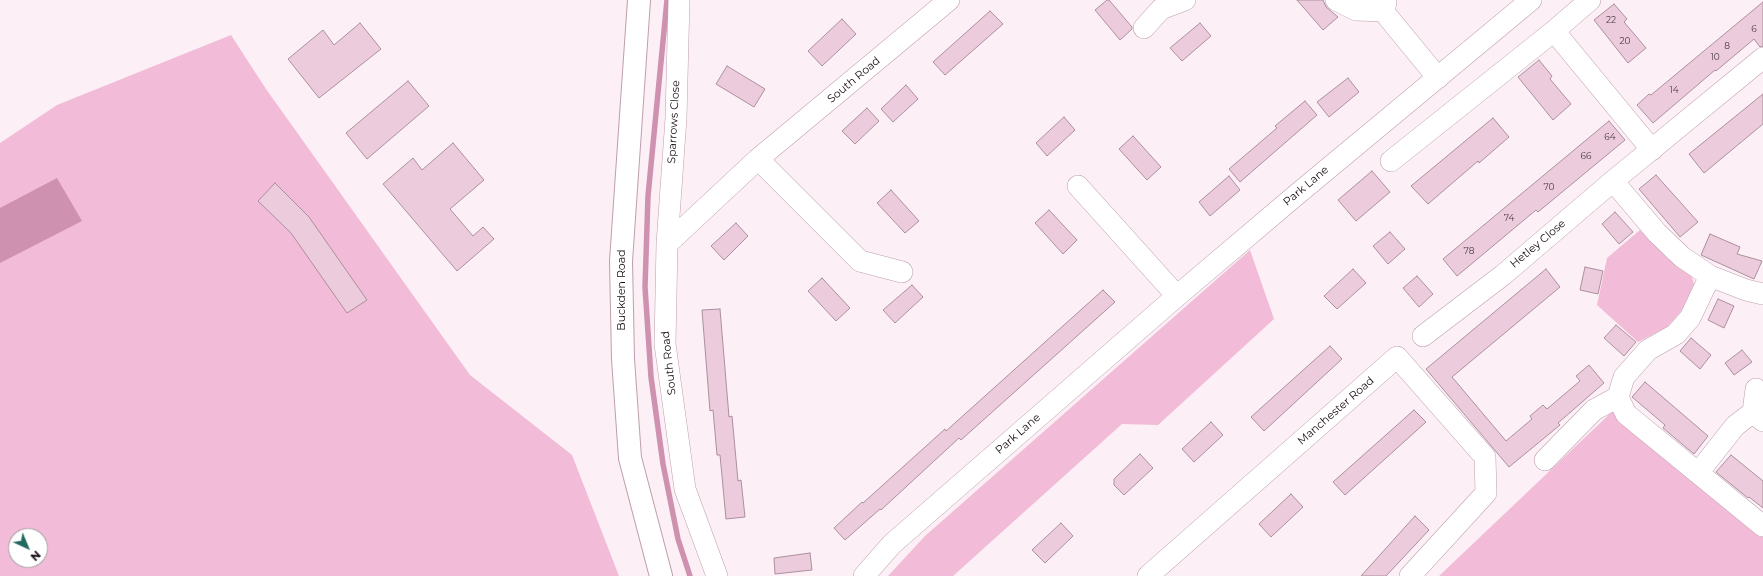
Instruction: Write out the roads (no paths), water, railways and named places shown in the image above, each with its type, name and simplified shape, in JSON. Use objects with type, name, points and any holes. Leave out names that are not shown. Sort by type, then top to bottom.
[{"type":"main road","name":"Buckden Road","points":[[639,0],[621,261],[623,360],[630,458],[661,576]]},
{"type":"street","name":"Sparrows Close","points":[[667,244],[676,118],[679,0]]},
{"type":"street","name":"South Road","points":[[717,576],[685,489],[665,344],[667,244],[758,159],[949,0]]},
{"type":"street","points":[[1144,28],[1157,5],[1185,0]]},
{"type":"street","points":[[1336,0],[1356,10],[1381,4],[1438,78]]},
{"type":"street","name":"Park Lane","points":[[864,576],[892,544],[1177,296],[1531,0]]},
{"type":"street","points":[[1391,161],[1554,31],[1590,0]]},
{"type":"street","points":[[1554,31],[1652,150]]},
{"type":"street","name":"Hetley Close","points":[[1423,336],[1503,275],[1613,181],[1763,58]]},
{"type":"street","points":[[758,159],[860,261],[902,272]]},
{"type":"street","points":[[1613,181],[1657,233],[1682,257],[1710,276],[1746,290],[1763,294]]},
{"type":"street","points":[[1078,186],[1177,296]]},
{"type":"street","points":[[1710,276],[1690,318],[1676,334],[1648,350],[1624,377],[1618,397],[1626,414],[1763,526]]},
{"type":"street","name":"Manchester Road","points":[[1148,576],[1398,357],[1485,457],[1486,493],[1410,576]]},
{"type":"street","points":[[1698,472],[1736,426],[1758,417],[1756,389]]},
{"type":"street","points":[[1545,460],[1594,410],[1618,397]]},
{"type":"waterway","points":[[667,0],[648,196],[645,287],[651,377],[663,464],[678,539],[690,576]]}]
